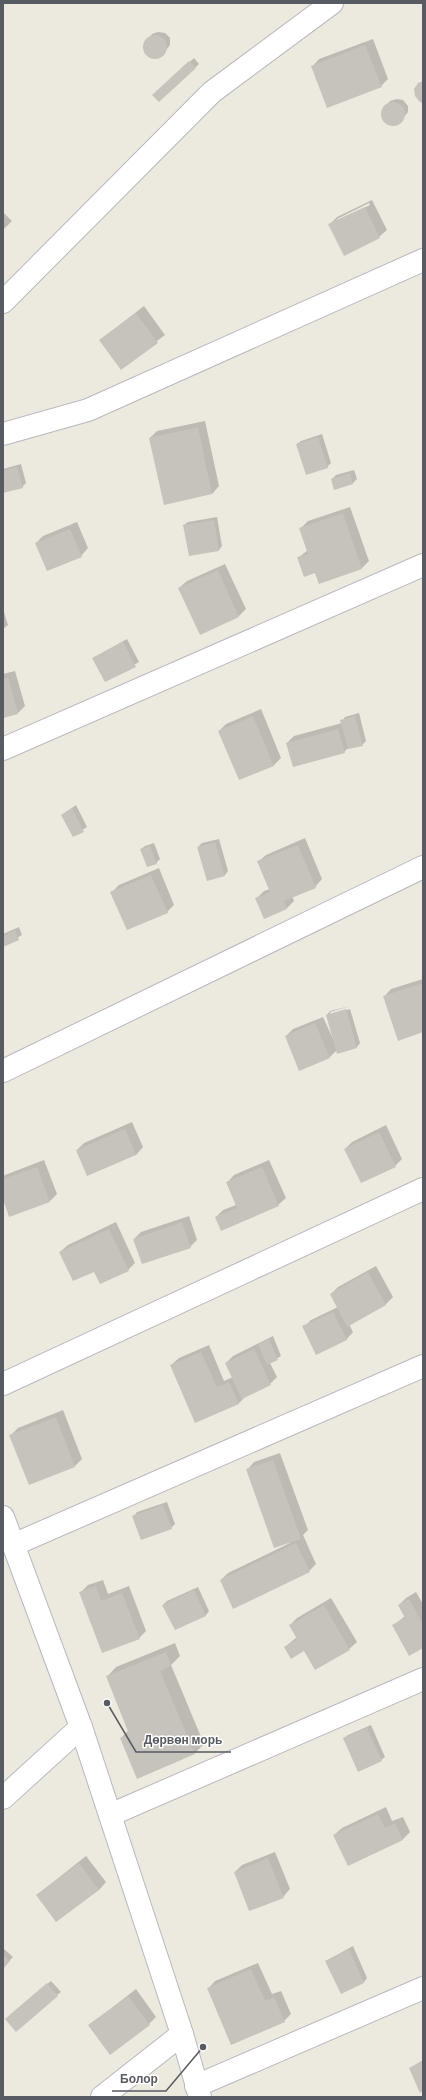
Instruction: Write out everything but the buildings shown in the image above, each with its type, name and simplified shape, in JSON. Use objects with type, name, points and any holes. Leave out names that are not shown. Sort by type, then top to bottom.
[{"type":"street","points":[[3,302],[212,92],[332,3]]},
{"type":"street","points":[[3,434],[88,410],[423,260]]},
{"type":"street","points":[[3,749],[423,565]]},
{"type":"street","points":[[3,1071],[423,866]]},
{"type":"street","points":[[3,1384],[423,1189]]},
{"type":"street","points":[[14,1545],[423,1366]]},
{"type":"street","points":[[3,1517],[81,1727],[182,2034],[198,2092],[423,1988]]},
{"type":"street","points":[[110,1815],[423,1679]]},
{"type":"street","points":[[3,1798],[81,1727]]},
{"type":"street","points":[[102,2097],[182,2034]]},
{"type":"place","name":"Дөрвөн морь","points":[[107,1703]]},
{"type":"place","name":"Болор","points":[[203,2047]]}]
